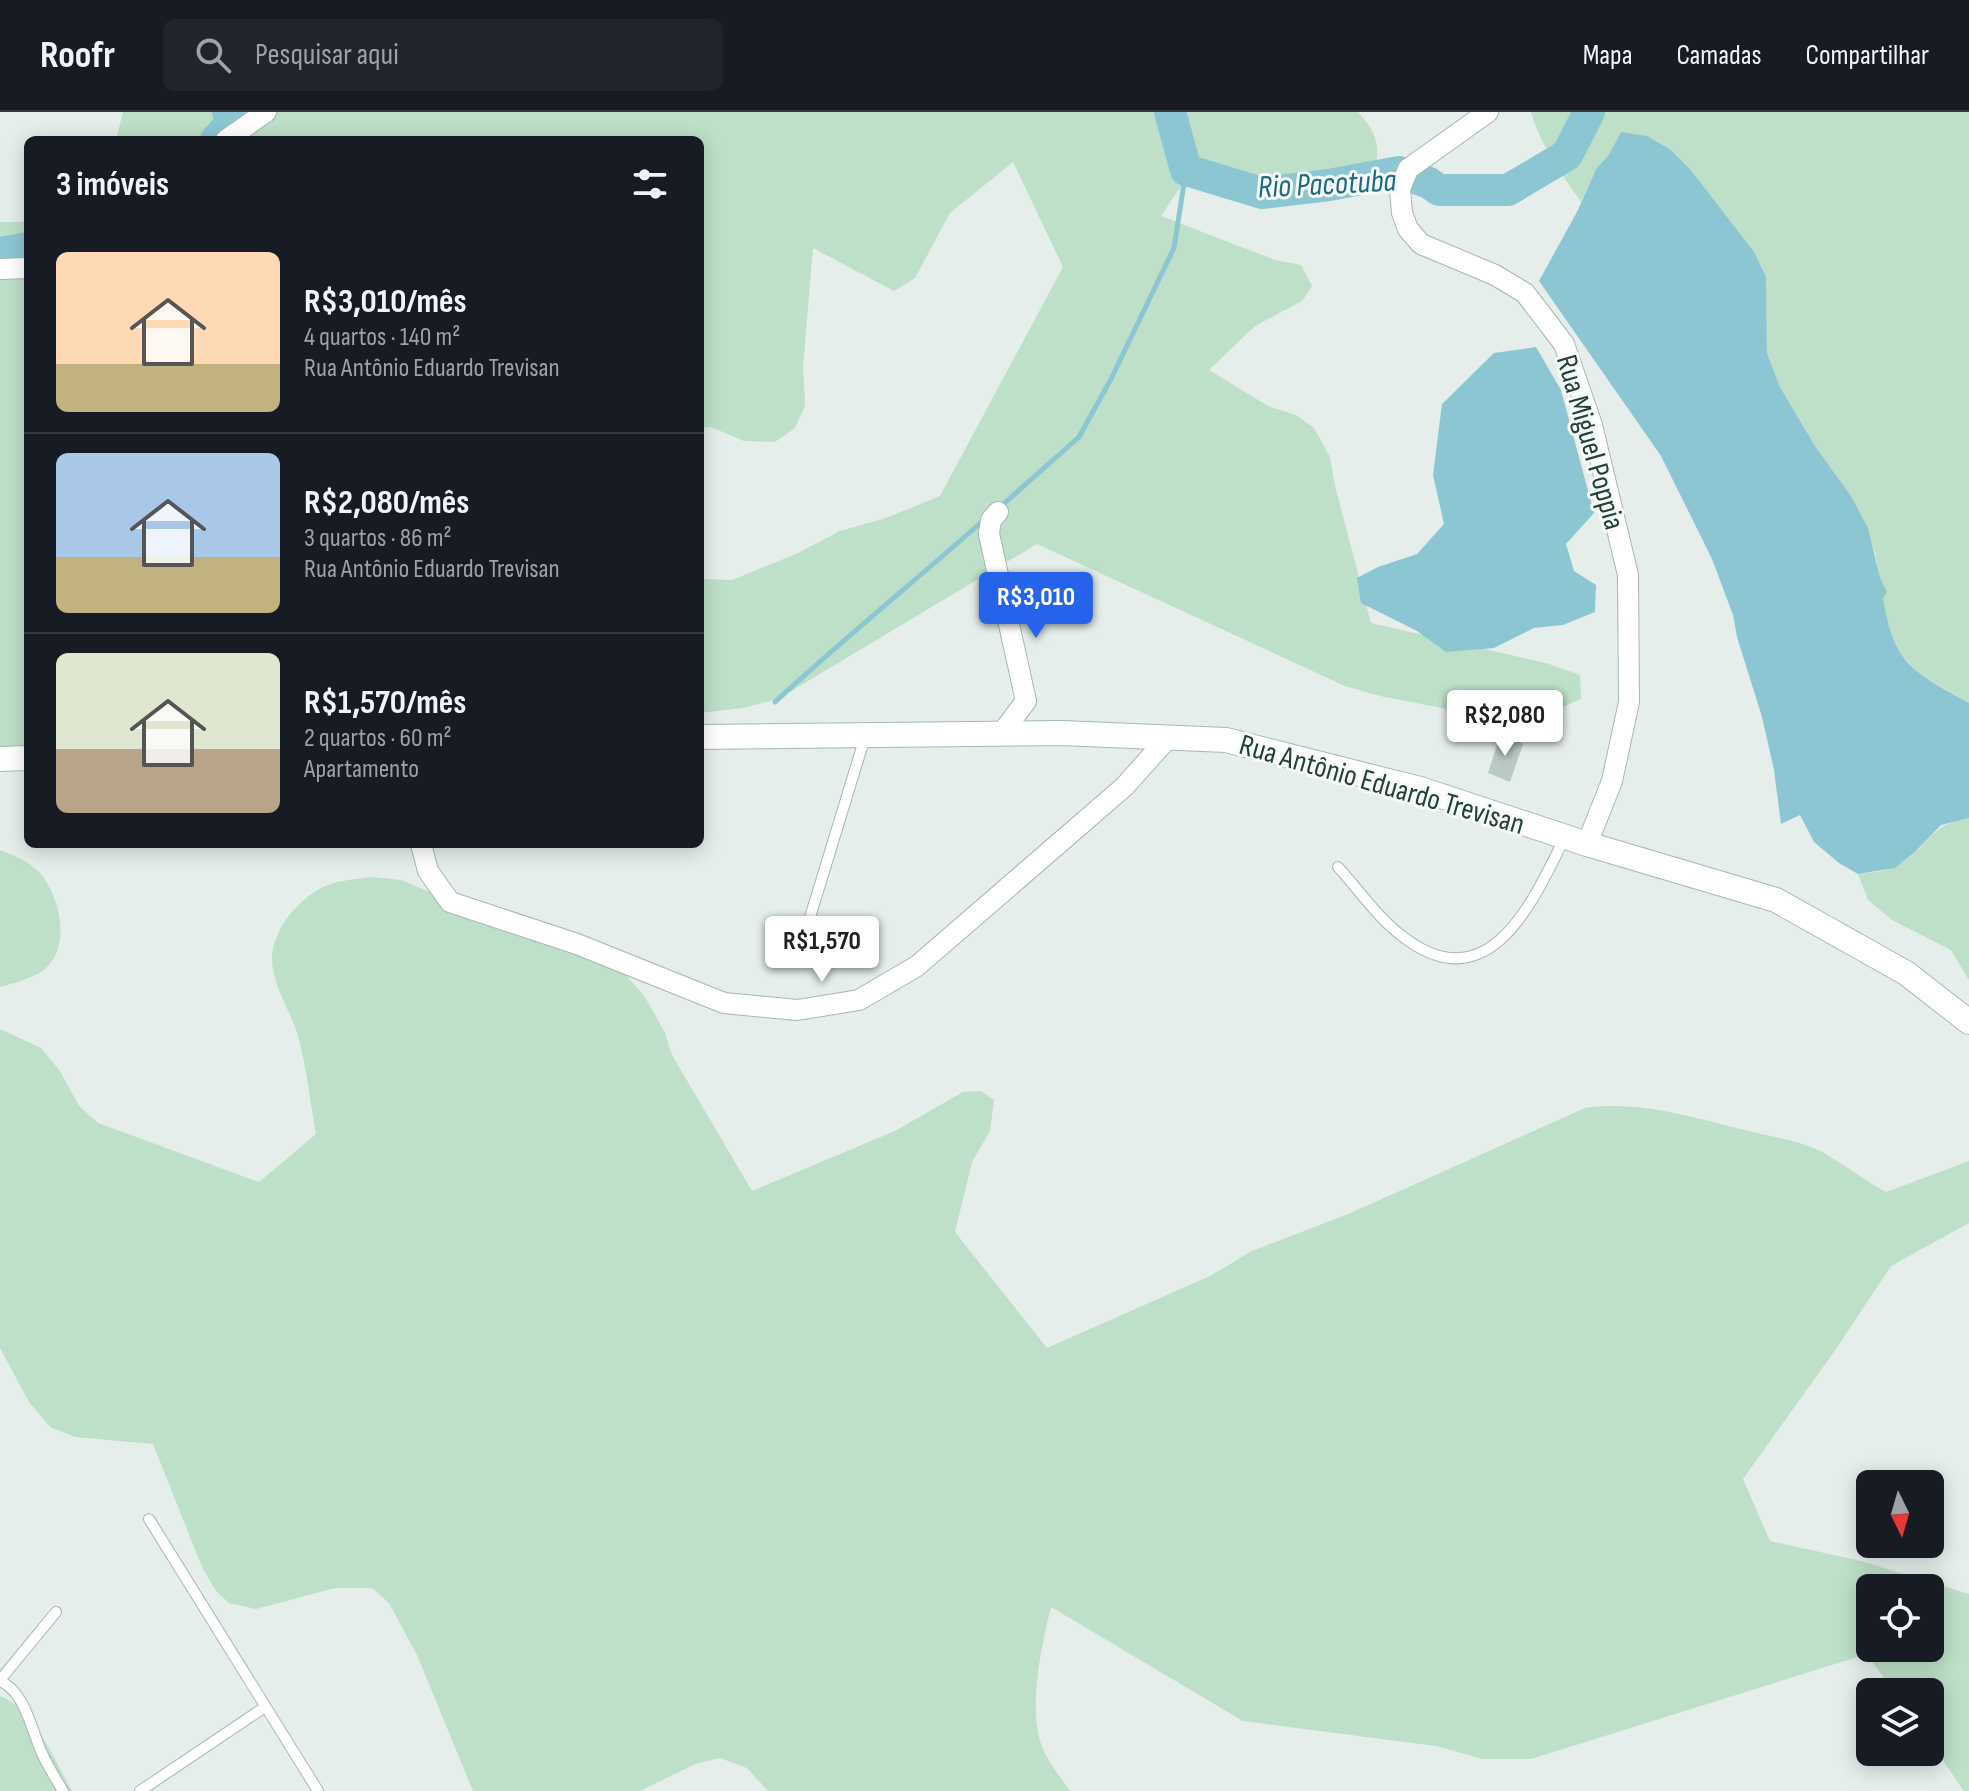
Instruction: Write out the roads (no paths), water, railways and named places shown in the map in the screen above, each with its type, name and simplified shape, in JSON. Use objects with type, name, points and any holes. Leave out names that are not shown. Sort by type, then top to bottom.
[{"type":"street","points":[[232,136],[266,112]]},
{"type":"street","name":"Rua Miguel Poppia","points":[[1488,112],[1408,169],[1400,189],[1402,213],[1408,229],[1421,244],[1495,275],[1525,293],[1564,344],[1592,425],[1628,575],[1629,702],[1612,781],[1576,840]]},
{"type":"street","points":[[0,269],[24,268]]},
{"type":"street","points":[[998,512],[991,520],[989,534],[1026,701],[1001,734]]},
{"type":"street","name":"Rua Antônio Eduardo Trevisan","points":[[704,737],[1062,733],[1226,740],[1420,789],[1776,900],[1906,973],[1969,1022]]},
{"type":"street","points":[[422,848],[428,871],[450,902],[577,944],[724,1003],[797,1010],[859,1000],[917,966],[1124,787],[1168,738]]},
{"type":"street","points":[[0,759],[24,758]]},
{"type":"lane","points":[[804,937],[865,736]]},
{"type":"lane","points":[[1338,867],[1399,934],[1421,949],[1441,956],[1468,959],[1488,951],[1509,934],[1576,840]]},
{"type":"lane","points":[[149,1519],[318,1791]]},
{"type":"lane","points":[[56,1612],[0,1680],[10,1685],[22,1703],[43,1755],[63,1791]]},
{"type":"lane","points":[[140,1791],[265,1707]]},
{"type":"water","points":[[1621,132],[1647,136],[1671,150],[1690,169],[1754,252],[1766,277],[1767,353],[1780,387],[1815,446],[1851,496],[1868,528],[1880,578],[1887,592],[1883,598],[1893,639],[1900,653],[1920,674],[1969,703],[1969,818],[1941,825],[1895,868],[1858,874],[1814,842],[1800,815],[1781,824],[1774,770],[1762,717],[1733,615],[1712,559],[1661,456],[1539,281],[1578,210],[1596,169],[1609,155]]},
{"type":"water","points":[[1536,347],[1561,390],[1594,513],[1566,544],[1574,571],[1596,585],[1595,612],[1563,625],[1534,628],[1494,648],[1446,652],[1417,631],[1361,603],[1357,578],[1378,567],[1417,554],[1444,524],[1433,475],[1442,404],[1494,353]]},
{"type":"waterway","name":"Rio Pacotuba","points":[[220,136],[231,124],[228,112]]},
{"type":"waterway","name":"Rio Pacotuba","points":[[1170,112],[1186,170],[1262,193],[1399,172],[1439,190],[1508,190],[1567,155],[1589,112]]},
{"type":"waterway","points":[[999,508],[1079,437],[1111,379],[1174,248],[1186,170]]},
{"type":"waterway","name":"Rio Pacotuba","points":[[0,253],[24,249]]},
{"type":"waterway","points":[[775,702],[985,519]]}]
